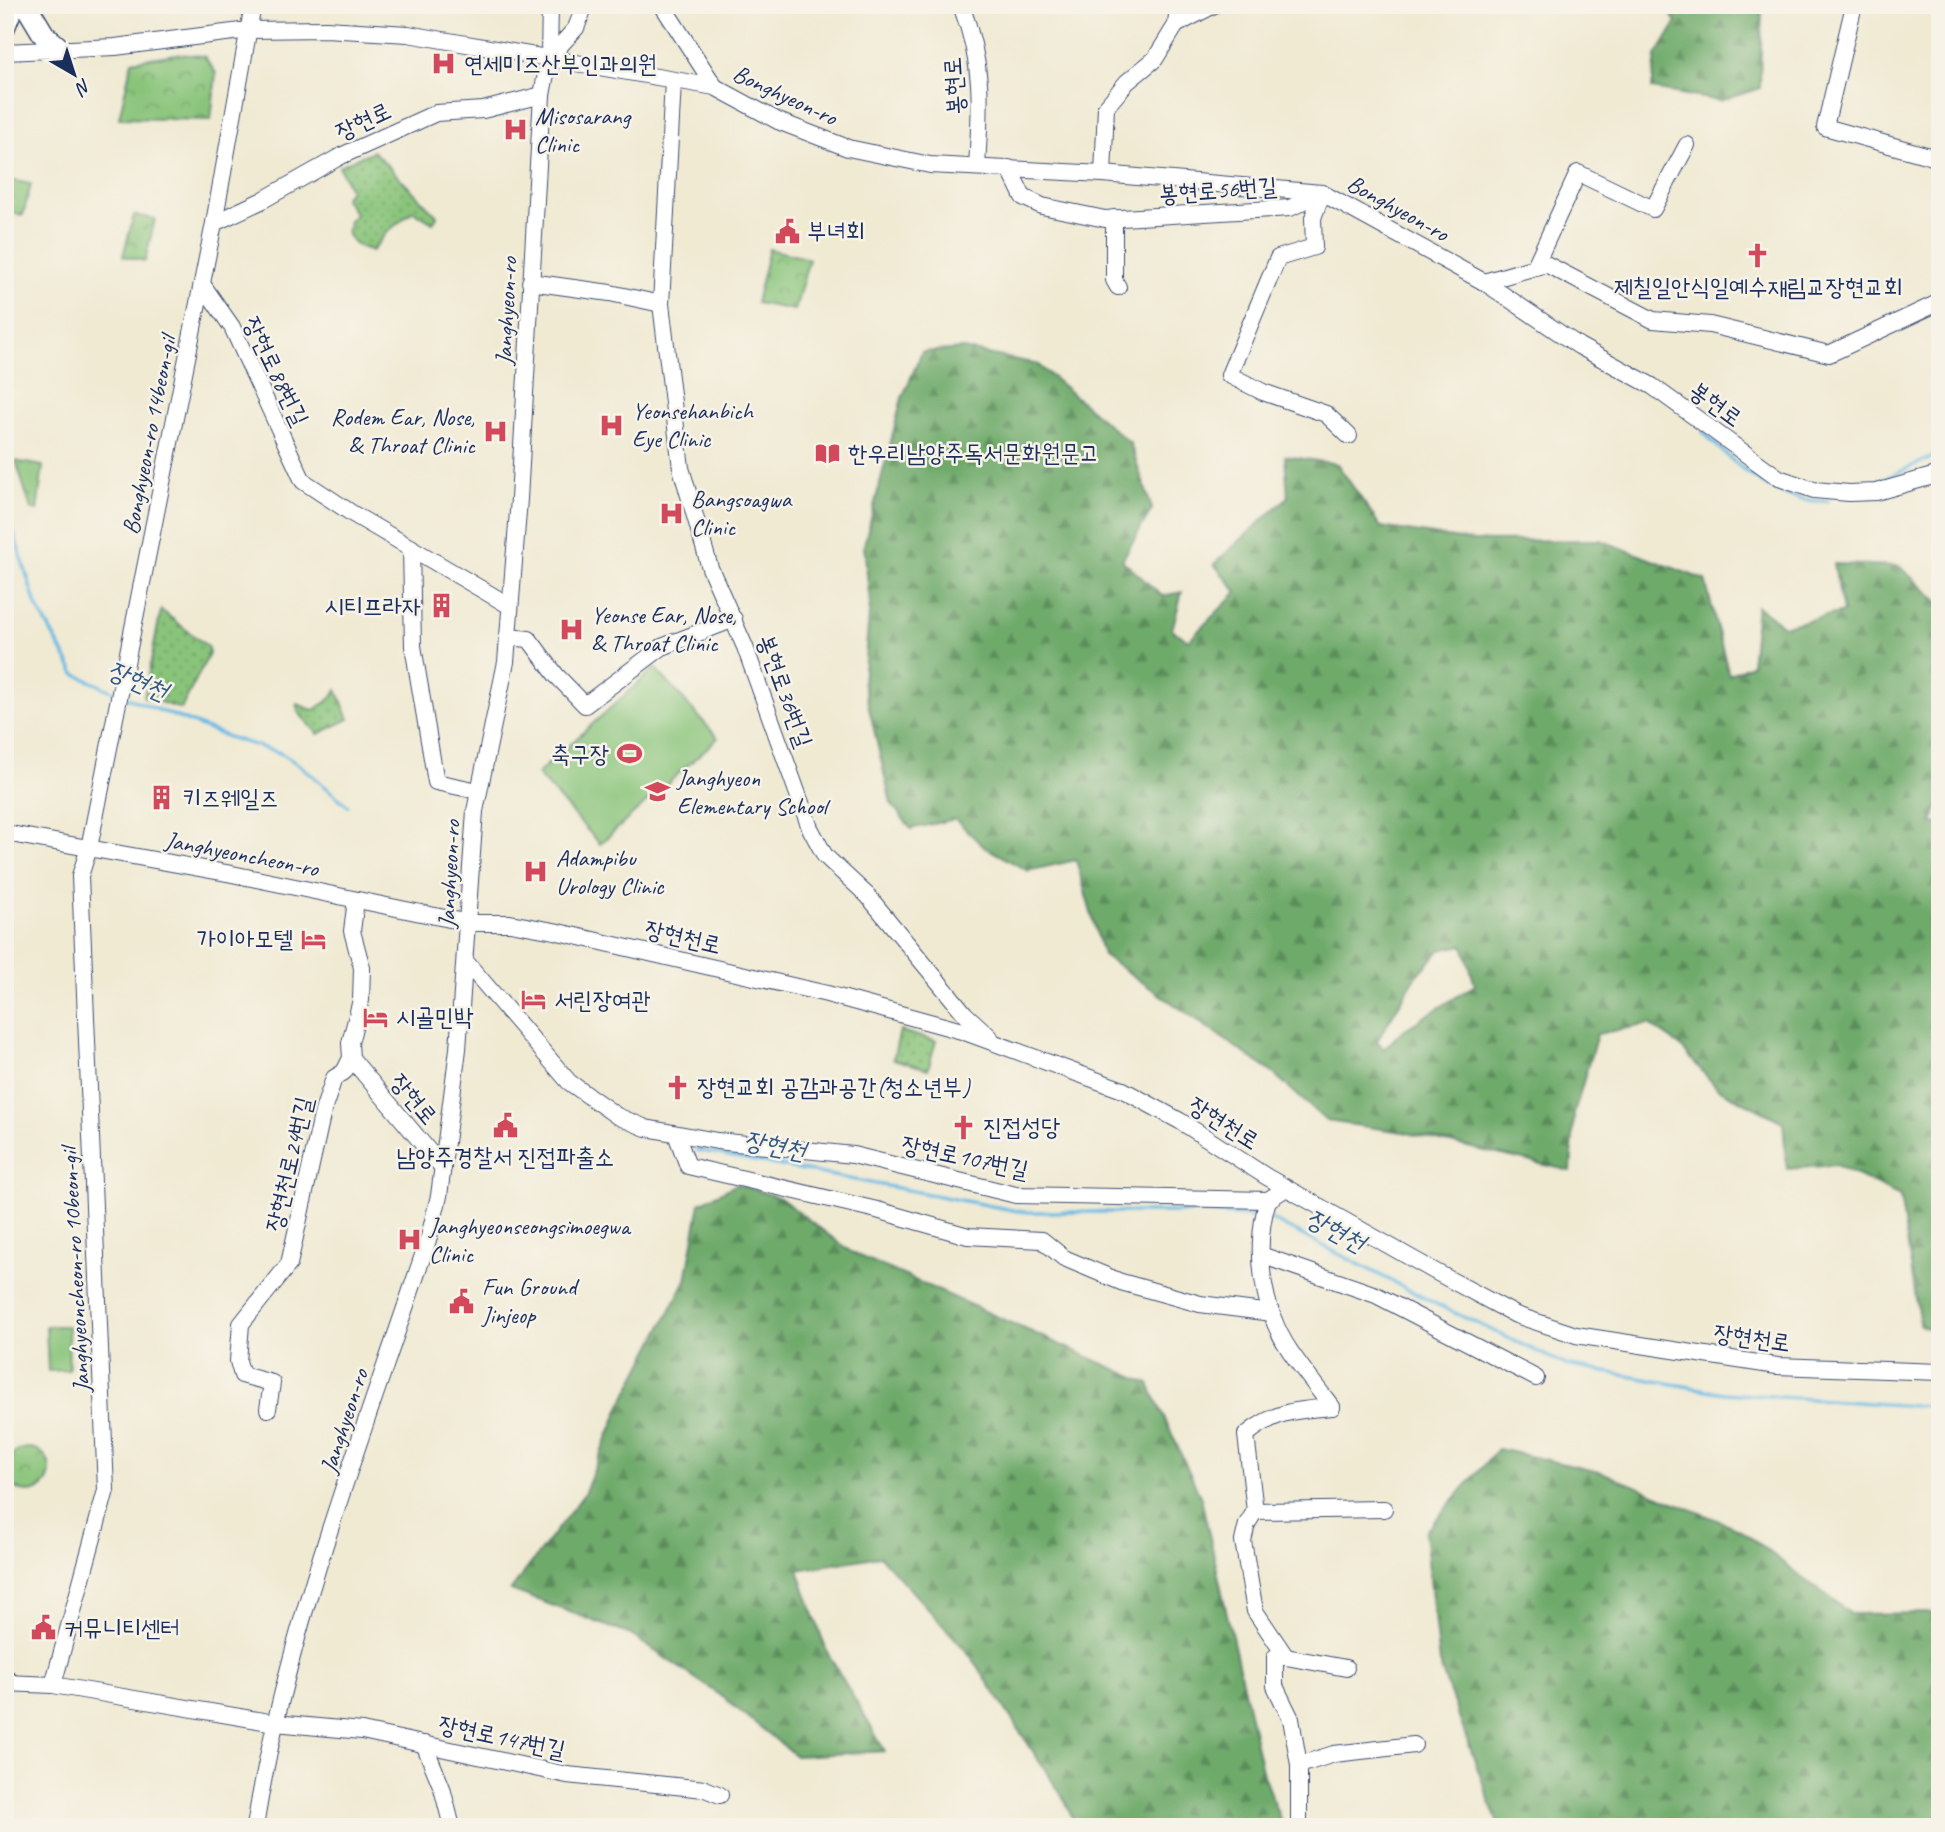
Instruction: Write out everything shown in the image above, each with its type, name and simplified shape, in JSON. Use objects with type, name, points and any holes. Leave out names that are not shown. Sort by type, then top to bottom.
[{"type":"main road","points":[[5,25],[13,5]]},
{"type":"main road","points":[[26,5],[44,35],[59,48]]},
{"type":"street","name":"Bonghyeon-ro 14beon-gil","points":[[89,848],[214,223],[253,5]]},
{"type":"street","name":"Janghyeon-ro","points":[[256,1827],[275,1723],[298,1637],[429,1237],[443,1168],[466,962],[478,791],[506,662],[519,499],[542,95],[549,58],[550,5]]},
{"type":"street","points":[[549,58],[576,27],[585,5]]},
{"type":"street","points":[[662,5],[715,88]]},
{"type":"street","name":"봉현로","points":[[961,5],[972,34],[982,88],[976,166]]},
{"type":"street","points":[[1103,174],[1105,107],[1127,82],[1155,59],[1176,25],[1178,5]]},
{"type":"street","points":[[1176,25],[1214,5]]},
{"type":"street","points":[[1854,5],[1825,127],[1940,159]]},
{"type":"street","name":"Bonghyeon-ro","points":[[5,52],[115,47],[249,30],[326,29],[408,34],[715,88],[778,121],[848,148],[930,165],[1103,174],[1322,193],[1484,282]]},
{"type":"street","name":"봉현로36번길","points":[[673,82],[661,304],[681,468],[710,568],[734,619],[810,828],[825,856],[868,896],[965,1023]]},
{"type":"street","name":"장현로","points":[[214,223],[341,156],[436,113],[483,110],[542,95]]},
{"type":"street","points":[[1535,266],[1578,173],[1653,209],[1687,145]]},
{"type":"street","name":"봉현로56번길","points":[[1009,168],[1023,197],[1042,206],[1114,219],[1290,208],[1322,193]]},
{"type":"street","points":[[1322,193],[1313,218],[1314,247],[1278,258],[1229,375],[1263,392],[1326,414],[1349,436]]},
{"type":"street","points":[[1114,219],[1114,280],[1118,287]]},
{"type":"street","points":[[1484,282],[1546,264],[1653,320],[1710,325],[1829,354],[1940,302]]},
{"type":"street","points":[[530,282],[610,293],[661,304]]},
{"type":"street","name":"봉현로","points":[[1484,282],[1579,346],[1652,386],[1779,478],[1814,491],[1876,492],[1940,474]]},
{"type":"street","name":"장현로88번길","points":[[202,284],[232,327],[303,481],[510,606]]},
{"type":"street","points":[[411,547],[413,646],[436,782],[478,791]]},
{"type":"street","points":[[508,637],[529,639],[556,675],[585,705],[662,647],[734,619]]},
{"type":"street","name":"Janghyeoncheon-ro","points":[[5,833],[469,923]]},
{"type":"street","name":"Janghyeoncheon-ro 10beon-gil","points":[[54,1685],[106,1490],[80,876],[89,848]]},
{"type":"street","name":"장현천로24번길","points":[[268,1409],[272,1383],[242,1375],[238,1361],[241,1324],[289,1264],[323,1111],[334,1078],[344,1072],[351,1058],[350,1042],[360,1000],[362,968],[352,931],[356,901]]},
{"type":"street","name":"장현천로","points":[[469,923],[510,923],[554,931],[965,1023],[996,1043],[1123,1090],[1180,1121],[1286,1188],[1516,1315],[1576,1335],[1777,1366],[1940,1372]]},
{"type":"street","name":"장현로107번길","points":[[466,962],[569,1082],[617,1115],[676,1135],[853,1156],[1016,1195],[1267,1204]]},
{"type":"street","name":"장현로","points":[[351,1058],[443,1168]]},
{"type":"street","points":[[676,1135],[688,1166],[877,1210],[968,1236],[1042,1240],[1064,1258],[1121,1282],[1200,1304],[1272,1313]]},
{"type":"street","points":[[1286,1188],[1267,1204],[1259,1238],[1272,1313],[1288,1349],[1332,1407],[1291,1410],[1265,1419],[1246,1435],[1255,1511],[1247,1524],[1243,1541],[1255,1611],[1286,1657]]},
{"type":"street","points":[[1261,1255],[1376,1295],[1536,1378]]},
{"type":"street","points":[[1255,1511],[1384,1509]]},
{"type":"street","points":[[1299,1827],[1299,1765],[1291,1719],[1275,1686],[1275,1657],[1346,1668]]},
{"type":"street","points":[[6,1683],[54,1685],[275,1723]]},
{"type":"street","name":"장현로147번길","points":[[275,1723],[362,1731],[567,1775],[705,1789],[720,1795]]},
{"type":"street","points":[[424,1744],[442,1788],[452,1827]]},
{"type":"street","points":[[1299,1765],[1334,1754],[1414,1745]]},
{"type":"green space","points":[[1666,5],[1762,5],[1760,88],[1720,101],[1652,89],[1656,56],[1676,23]]},
{"type":"green space","points":[[176,54],[204,56],[216,73],[211,120],[119,118],[132,61]]},
{"type":"green space","points":[[373,151],[437,216],[433,223],[413,211],[387,232],[372,251],[356,245],[347,234],[349,221],[356,214],[344,198],[350,190],[339,166]]},
{"type":"green space","points":[[5,179],[31,184],[23,215],[5,212]]},
{"type":"green space","points":[[134,215],[155,219],[145,261],[123,256]]},
{"type":"green space","points":[[769,249],[809,259],[795,310],[756,303]]},
{"type":"green space","points":[[963,349],[1037,364],[1130,443],[1152,509],[1122,560],[1162,596],[1182,592],[1172,630],[1189,640],[1237,592],[1214,564],[1288,497],[1285,456],[1337,464],[1381,527],[1473,541],[1600,540],[1705,580],[1729,675],[1751,665],[1757,606],[1784,626],[1843,612],[1834,564],[1899,566],[1940,603],[1940,802],[1932,823],[1940,824],[1940,1334],[1920,1325],[1900,1196],[1836,1165],[1787,1169],[1783,1122],[1718,1089],[1679,1045],[1649,1024],[1597,1034],[1574,1114],[1571,1171],[1403,1132],[1326,1121],[1273,1073],[1103,955],[1076,860],[1028,871],[983,846],[955,819],[911,829],[891,803],[863,682],[870,604],[864,545],[902,398],[922,352]],"holes":[[[1463,945],[1475,985],[1402,1031],[1384,1049],[1377,1041],[1415,978],[1440,950]]]},
{"type":"green space","points":[[16,461],[43,466],[37,511],[31,509]]},
{"type":"green space","points":[[161,610],[208,647],[209,654],[181,709],[144,697]]},
{"type":"green space","name":"축구장","points":[[655,668],[718,738],[600,844],[537,774]]},
{"type":"green space","points":[[337,690],[349,719],[318,734],[298,712],[297,704],[313,710],[327,702]]},
{"type":"green space","points":[[900,1031],[936,1041],[928,1069],[893,1059]]},
{"type":"green space","points":[[737,1184],[780,1198],[851,1252],[1149,1384],[1201,1498],[1263,1775],[1283,1827],[1075,1827],[1066,1802],[970,1655],[880,1556],[798,1570],[827,1652],[885,1751],[796,1756],[720,1695],[631,1635],[511,1590],[584,1494],[621,1405],[686,1280],[700,1203]]},
{"type":"green space","points":[[46,1326],[68,1326],[69,1370],[48,1371]]},
{"type":"green space","points":[[28,1448],[44,1454],[50,1470],[44,1486],[28,1492],[12,1486],[6,1470],[12,1454]]},
{"type":"green space","points":[[1498,1449],[1604,1473],[1739,1529],[1851,1614],[1940,1613],[1940,1827],[1499,1827],[1439,1663],[1425,1532]]},
{"type":"waterway","points":[[1703,432],[1744,470],[1774,490],[1809,500],[1828,501]]},
{"type":"waterway","points":[[1871,484],[1940,454]]},
{"type":"waterway","name":"장현천","points":[[5,504],[36,605],[75,674],[116,693]]},
{"type":"waterway","name":"장현천","points":[[123,696],[228,737],[280,753],[301,766],[348,806]]},
{"type":"waterway","name":"장현천","points":[[697,1150],[1023,1212],[1198,1212],[1258,1217]]},
{"type":"waterway","name":"장현천","points":[[1269,1218],[1438,1305],[1566,1365],[1724,1393],[1915,1406],[1940,1404]]},
{"type":"place","name":"연세미즈산부인과의원","points":[[444,64]]},
{"type":"place","name":"Misosarang Clinic","points":[[515,130]]},
{"type":"place","name":"부녀회","points":[[787,231]]},
{"type":"place","name":"제칠일안식일예수재림교장현교회","points":[[1758,256]]},
{"type":"place","name":"Yeonsehanbich Eye Clinic","points":[[612,425]]},
{"type":"place","name":"Rodem Ear, Nose, & Throat Clinic","points":[[495,431]]},
{"type":"place","name":"한우리남양주독서문화원문고","points":[[828,453]]},
{"type":"place","name":"Bangsoagwa Clinic","points":[[671,513]]},
{"type":"place","name":"시티프라자","points":[[441,606]]},
{"type":"place","name":"Yeonse Ear, Nose, & Throat Clinic","points":[[571,629]]},
{"type":"place","name":"축구장","points":[[629,754]]},
{"type":"place","name":"Janghyeon Elementary School","points":[[657,792]]},
{"type":"place","name":"키즈웨일즈","points":[[162,798]]},
{"type":"place","name":"Adampibu Urology Clinic","points":[[536,872]]},
{"type":"place","name":"가이아모텔","points":[[313,939]]},
{"type":"place","name":"서린장여관","points":[[534,1000]]},
{"type":"place","name":"시골민박","points":[[376,1017]]},
{"type":"place","name":"장현교회 공감과공간(청소년부)","points":[[677,1087]]},
{"type":"place","name":"남양주경찰서 진접파출소","points":[[505,1126]]},
{"type":"place","name":"진접성당","points":[[963,1127]]},
{"type":"place","name":"Janghyeonseongsimoegwa Clinic","points":[[409,1240]]},
{"type":"place","name":"Fun Ground Jinjeop","points":[[462,1301]]},
{"type":"place","name":"커뮤니티센터","points":[[44,1628]]}]
